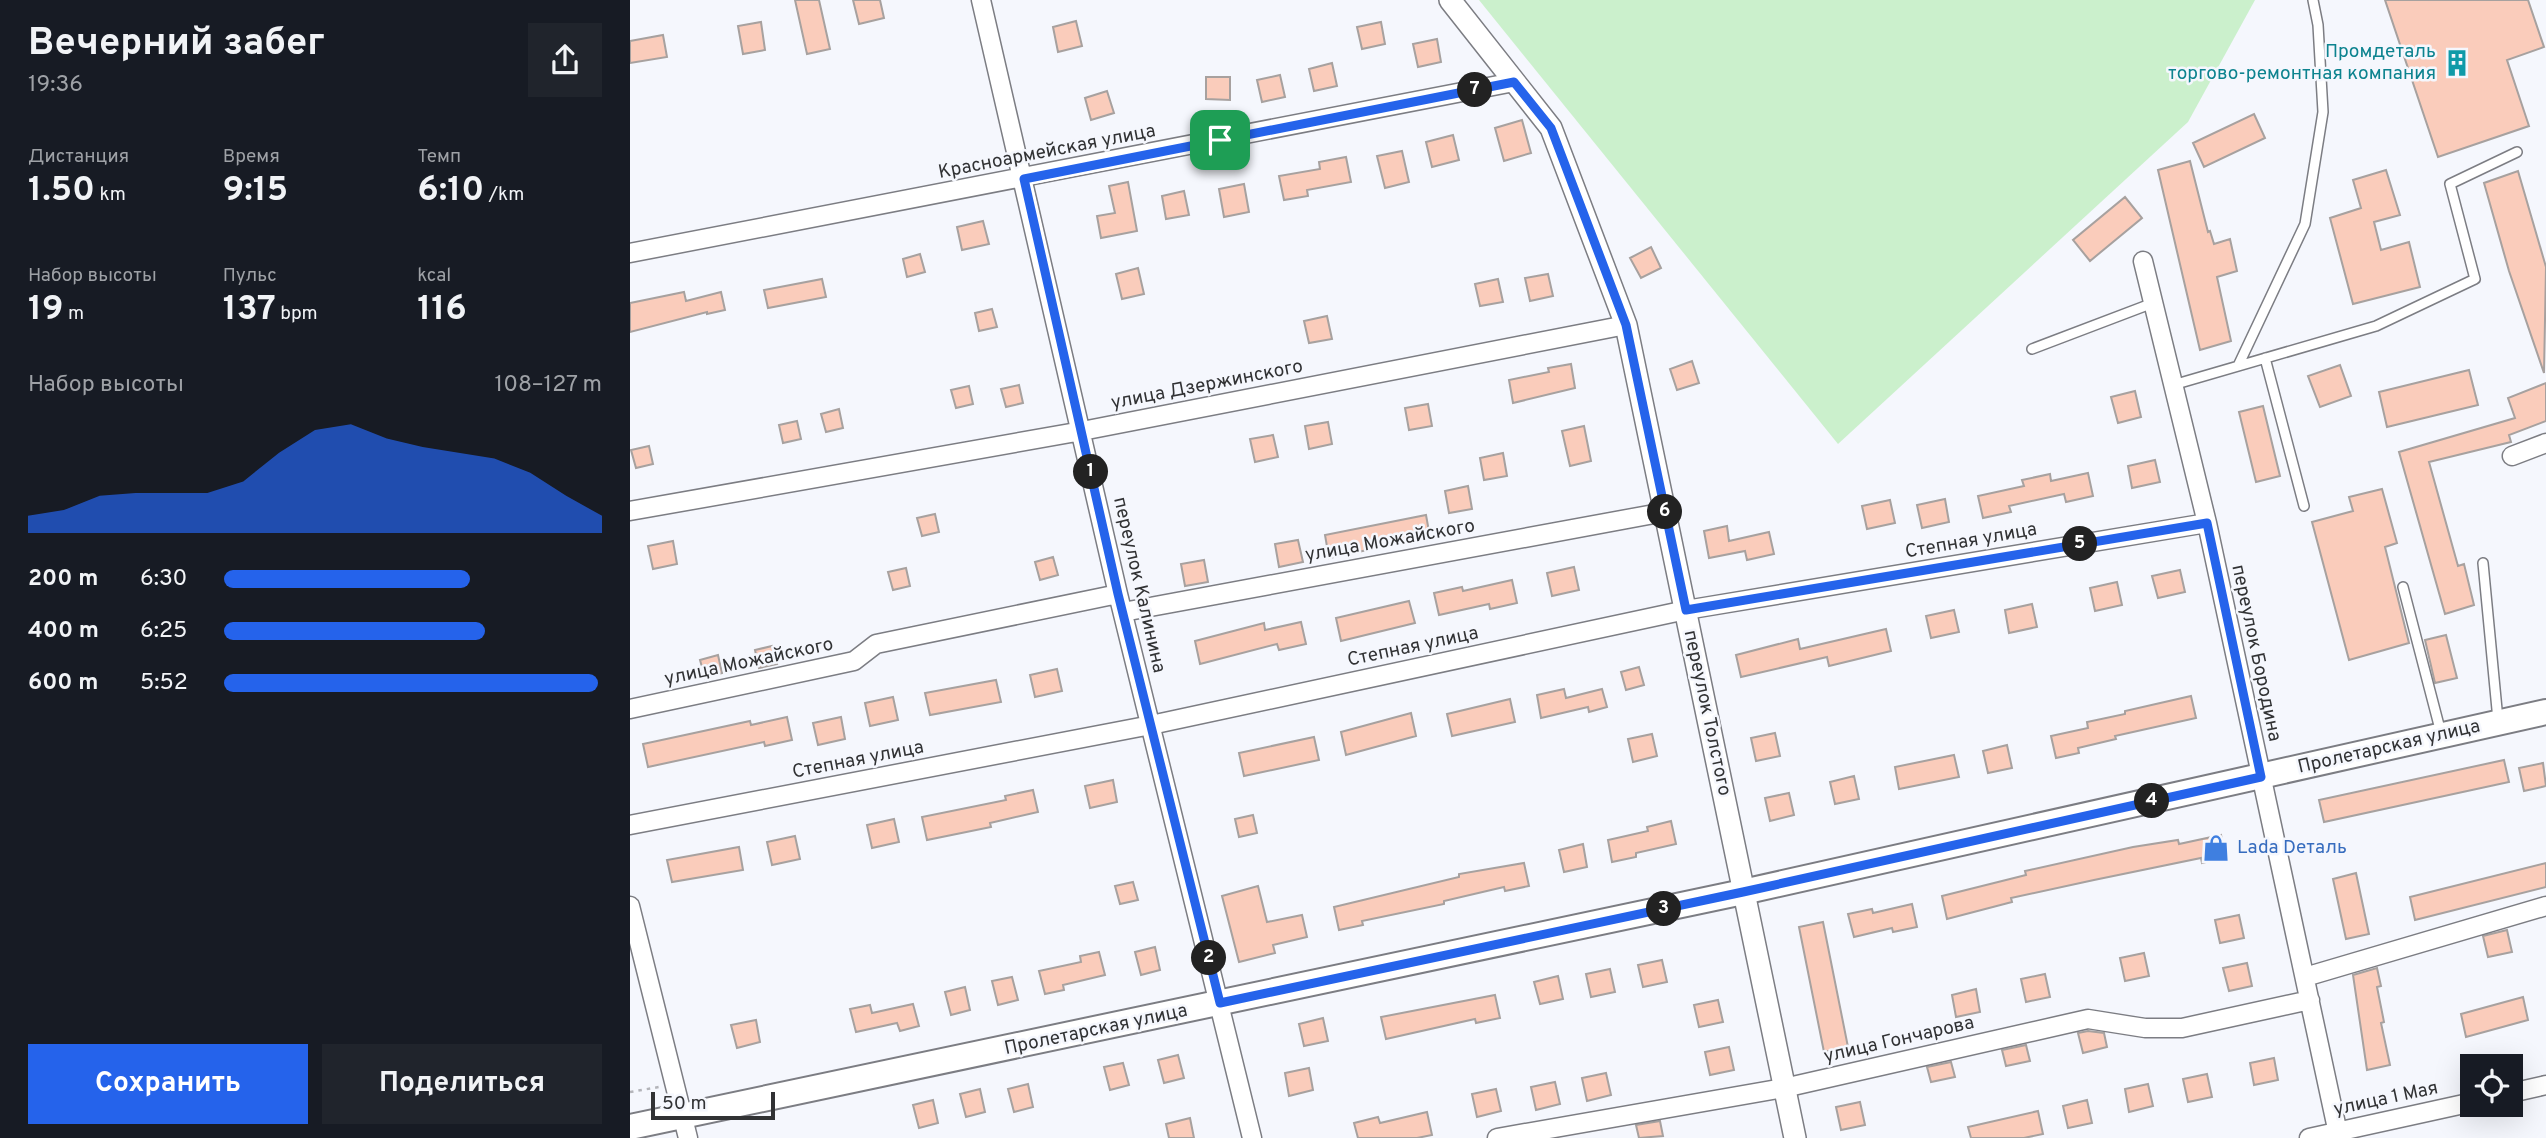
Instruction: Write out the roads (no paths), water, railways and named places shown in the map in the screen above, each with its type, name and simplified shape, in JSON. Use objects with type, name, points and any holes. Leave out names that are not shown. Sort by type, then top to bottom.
[{"type":"main road","name":"Пролетарская улица","points":[[630,1127],[685,1127],[1220,1003],[1743,892],[2546,712]]},
{"type":"street","name":"переулок Калинина","points":[[981,0],[1121,603],[1252,1138]]},
{"type":"street","name":"переулок Толстого","points":[[1450,0],[1551,128],[1626,325],[1795,1138]]},
{"type":"street","name":"Красноармейская улица","points":[[630,253],[1024,179],[1514,82]]},
{"type":"street","name":"переулок Бородина","points":[[2143,261],[2207,523],[2339,1135]]},
{"type":"street","name":"улица Дзержинского","points":[[630,511],[1082,431],[1626,325]]},
{"type":"street","points":[[2512,456],[2546,443]]},
{"type":"street","name":"улица Можайского","points":[[630,709],[854,661],[876,644],[1665,512]]},
{"type":"street","name":"Степная улица","points":[[630,825],[1151,725],[1686,610],[2207,523]]},
{"type":"street","points":[[630,906],[634,939],[685,1127]]},
{"type":"street","points":[[2305,977],[2546,906]]},
{"type":"street","name":"улица Гончарова","points":[[1497,1138],[1784,1088],[2088,1019],[2145,1028],[2182,1028],[2310,1000]]},
{"type":"street","points":[[2523,1091],[2546,1086]]},
{"type":"street","name":"улица 1 Мая","points":[[2309,1138],[2339,1135],[2460,1105]]},
{"type":"lane","points":[[2238,366],[2305,224],[2323,112],[2318,24],[2313,0]]},
{"type":"lane","points":[[2173,384],[2376,326],[2475,279],[2449,184],[2517,152]]},
{"type":"lane","points":[[2032,349],[2153,303]]},
{"type":"lane","points":[[2265,358],[2304,506]]},
{"type":"lane","points":[[2483,563],[2498,722]]},
{"type":"lane","points":[[2403,587],[2441,735]]},
{"type":"place","name":"Промдеталь торгово-ремонтная компания","points":[[2457,63]]},
{"type":"place","name":"Lada Dеталь","points":[[2216,848]]}]
